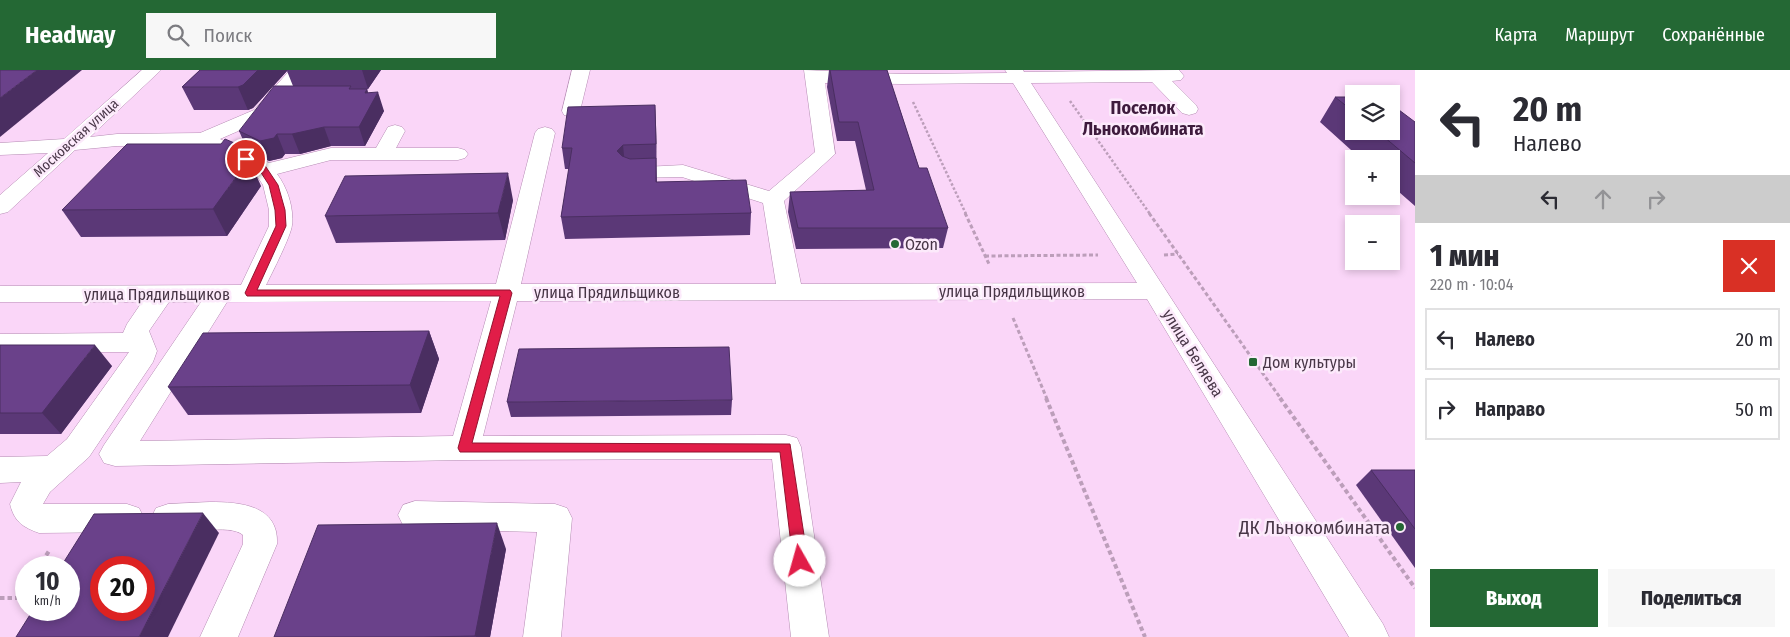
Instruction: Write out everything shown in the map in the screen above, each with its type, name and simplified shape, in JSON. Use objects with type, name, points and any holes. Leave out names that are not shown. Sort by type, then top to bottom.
[{"type":"street","name":"Московская улица","points":[[0,207],[152,70]]},
{"type":"street","points":[[0,149],[117,140],[203,139],[261,114],[298,70]]},
{"type":"street","points":[[571,111],[581,70]]},
{"type":"street","points":[[773,198],[825,154],[814,73],[902,79],[952,74],[1016,73],[1053,76],[1163,73],[1190,110]]},
{"type":"street","name":"улица Беляева","points":[[1016,73],[1155,291],[1370,637]]},
{"type":"street","points":[[276,98],[301,98]]},
{"type":"street","points":[[383,154],[396,131]]},
{"type":"street","points":[[464,448],[506,293],[544,132]]},
{"type":"street","points":[[203,139],[261,166],[274,185],[280,210],[281,226],[250,293]]},
{"type":"street","points":[[264,172],[300,160],[331,154],[458,154]]},
{"type":"street","points":[[632,172],[683,171],[773,198]]},
{"type":"street","points":[[773,198],[790,292]]},
{"type":"street","name":"улица Прядильщиков","points":[[0,294],[1155,291]]},
{"type":"street","points":[[220,293],[115,454],[464,448],[786,447],[810,637]]},
{"type":"street","points":[[160,294],[136,330],[139,342],[143,347],[143,355],[78,448],[70,456],[35,480],[26,491],[21,502],[23,510],[28,516],[39,519],[237,517],[249,520],[261,535],[260,544],[219,637]]},
{"type":"street","points":[[0,343],[139,342]]},
{"type":"street","points":[[0,470],[50,469]]},
{"type":"street","points":[[415,515],[555,518],[542,637]]},
{"type":"path","points":[[1053,76],[1415,588]]},
{"type":"path","points":[[902,79],[1002,291],[1145,637]]},
{"type":"path","points":[[985,256],[1179,254]]},
{"type":"path","points":[[0,598],[15,598]]},
{"type":"building","points":[[0,70],[37,70],[0,98]]},
{"type":"building","points":[[200,70],[258,70],[243,85],[238,87],[182,87]]},
{"type":"building","points":[[830,70],[887,70],[919,168],[927,168],[948,228],[798,228],[790,192],[874,190],[858,122],[839,122]]},
{"type":"building","points":[[274,86],[351,86],[349,89],[367,89],[365,93],[378,92],[359,127],[324,127],[292,134],[277,134],[274,138],[260,141],[239,131]]},
{"type":"building","points":[[1335,97],[1345,97],[1345,105]]},
{"type":"building","points":[[655,105],[656,144],[623,145],[617,151],[622,156],[630,159],[656,158],[656,182],[746,180],[751,213],[561,217],[572,148],[562,148],[568,107]]},
{"type":"building","points":[[1400,111],[1415,122],[1415,163],[1388,140],[1400,140]]},
{"type":"building","points":[[225,139],[239,145],[249,159],[213,209],[62,210],[127,144],[221,144]]},
{"type":"building","points":[[508,173],[498,213],[325,216],[345,176]]},
{"type":"building","points":[[429,331],[410,385],[168,387],[203,333]]},
{"type":"building","points":[[0,345],[95,345],[42,413],[0,413]]},
{"type":"building","points":[[729,347],[732,400],[507,402],[519,349]]},
{"type":"building","points":[[1371,470],[1415,470],[1415,529]]},
{"type":"building","points":[[203,513],[155,606],[155,556],[90,556],[90,621],[147,621],[139,637],[16,637],[26,621],[80,621],[80,556],[68,556],[94,514]]},
{"type":"building","points":[[497,523],[475,636],[274,637],[318,525]]},
{"type":"place","name":"Ozon","points":[[895,244]]},
{"type":"place","name":"Дом культуры","points":[[1253,362]]},
{"type":"place","name":"ДК Льнокомбината","points":[[1400,527]]},
{"type":"district","name":"Поселок Льнокомбината","points":[[1143,118]]},
{"type":"route","points":[[246,159],[261,166],[274,185],[280,210],[281,226],[250,293],[506,293],[464,448],[786,447],[800,561]]}]
